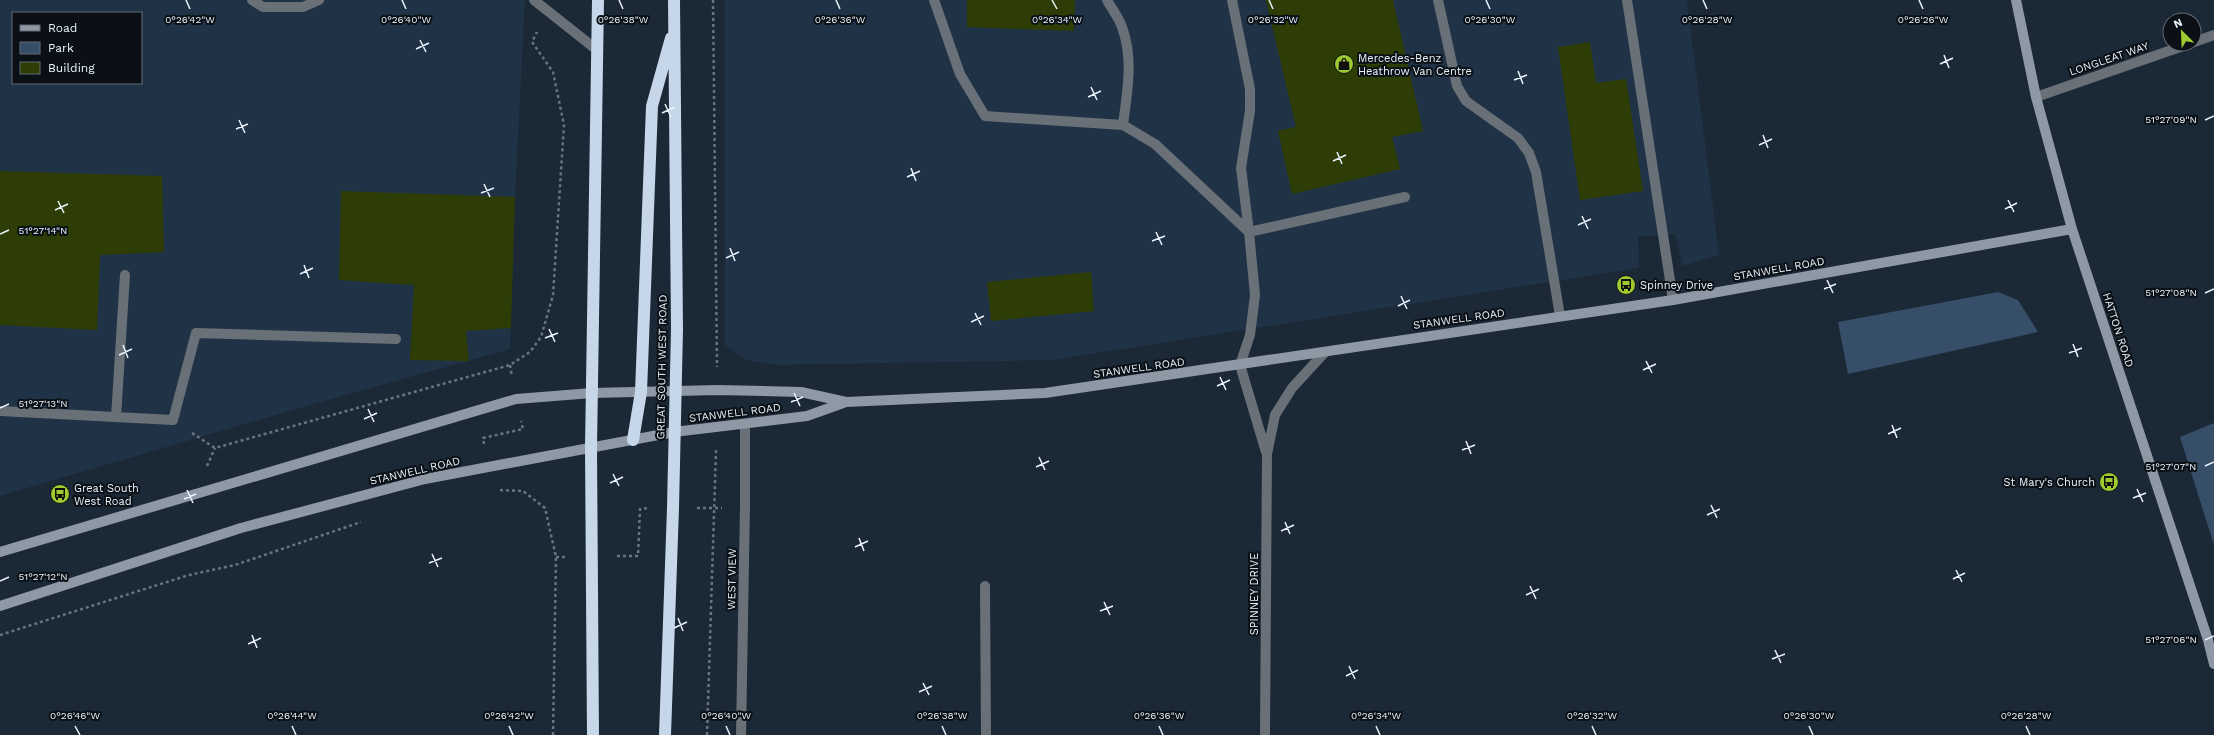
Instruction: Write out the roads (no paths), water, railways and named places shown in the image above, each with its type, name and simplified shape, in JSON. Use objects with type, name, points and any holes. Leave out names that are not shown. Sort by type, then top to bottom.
[{"type":"highway","points":[[593,735],[591,448],[598,0]]},
{"type":"highway","name":"GREAT SOUTH WEST ROAD","points":[[665,735],[673,516],[677,329],[674,0]]},
{"type":"highway","points":[[633,440],[641,392],[652,106],[674,26]]},
{"type":"street","points":[[252,0],[263,7],[303,7],[319,0]]},
{"type":"street","points":[[534,0],[597,50]]},
{"type":"street","points":[[934,0],[960,74],[985,116],[1123,125],[1155,144],[1250,232]]},
{"type":"street","points":[[1107,0],[1122,26],[1129,55],[1129,77],[1123,125]]},
{"type":"street","points":[[1232,0],[1250,89],[1250,111],[1241,168],[1250,232],[1254,296],[1250,335],[1240,365]]},
{"type":"street","points":[[1438,0],[1457,86],[1466,101],[1518,138],[1529,153],[1536,172],[1560,316]]},
{"type":"street","points":[[1627,0],[1673,300]]},
{"type":"street","name":"HATTON ROAD","points":[[2016,0],[2036,97],[2072,229],[2208,640],[2214,664]]},
{"type":"street","points":[[2202,39],[2214,35]]},
{"type":"street","name":"LONGLEAT WAY","points":[[2036,97],[2166,52]]},
{"type":"street","points":[[1250,232],[1405,197]]},
{"type":"street","name":"STANWELL ROAD","points":[[0,552],[516,399],[592,393],[718,390],[801,392],[846,402],[1045,392],[1240,365],[1673,300],[2072,229]]},
{"type":"street","points":[[116,417],[125,275]]},
{"type":"street","points":[[0,411],[173,420],[196,333],[396,339]]},
{"type":"street","name":"SPINNEY DRIVE","points":[[1265,735],[1267,454],[1275,415],[1292,388],[1325,352]]},
{"type":"street","name":"SPINNEY DRIVE","points":[[1240,365],[1267,454]]},
{"type":"street","name":"STANWELL ROAD","points":[[0,606],[241,528],[425,479],[674,432],[807,416],[846,402]]},
{"type":"street","name":"WEST VIEW","points":[[741,735],[745,424]]},
{"type":"street","points":[[984,586],[986,735]]},
{"type":"place","name":"Mercedes-Benz Heathrow Van Centre","points":[[1344,64]]},
{"type":"place","name":"Spinney Drive","points":[[1626,285]]},
{"type":"place","name":"St Mary's Church","points":[[2109,482]]},
{"type":"place","name":"Great South West Road","points":[[60,494]]}]
